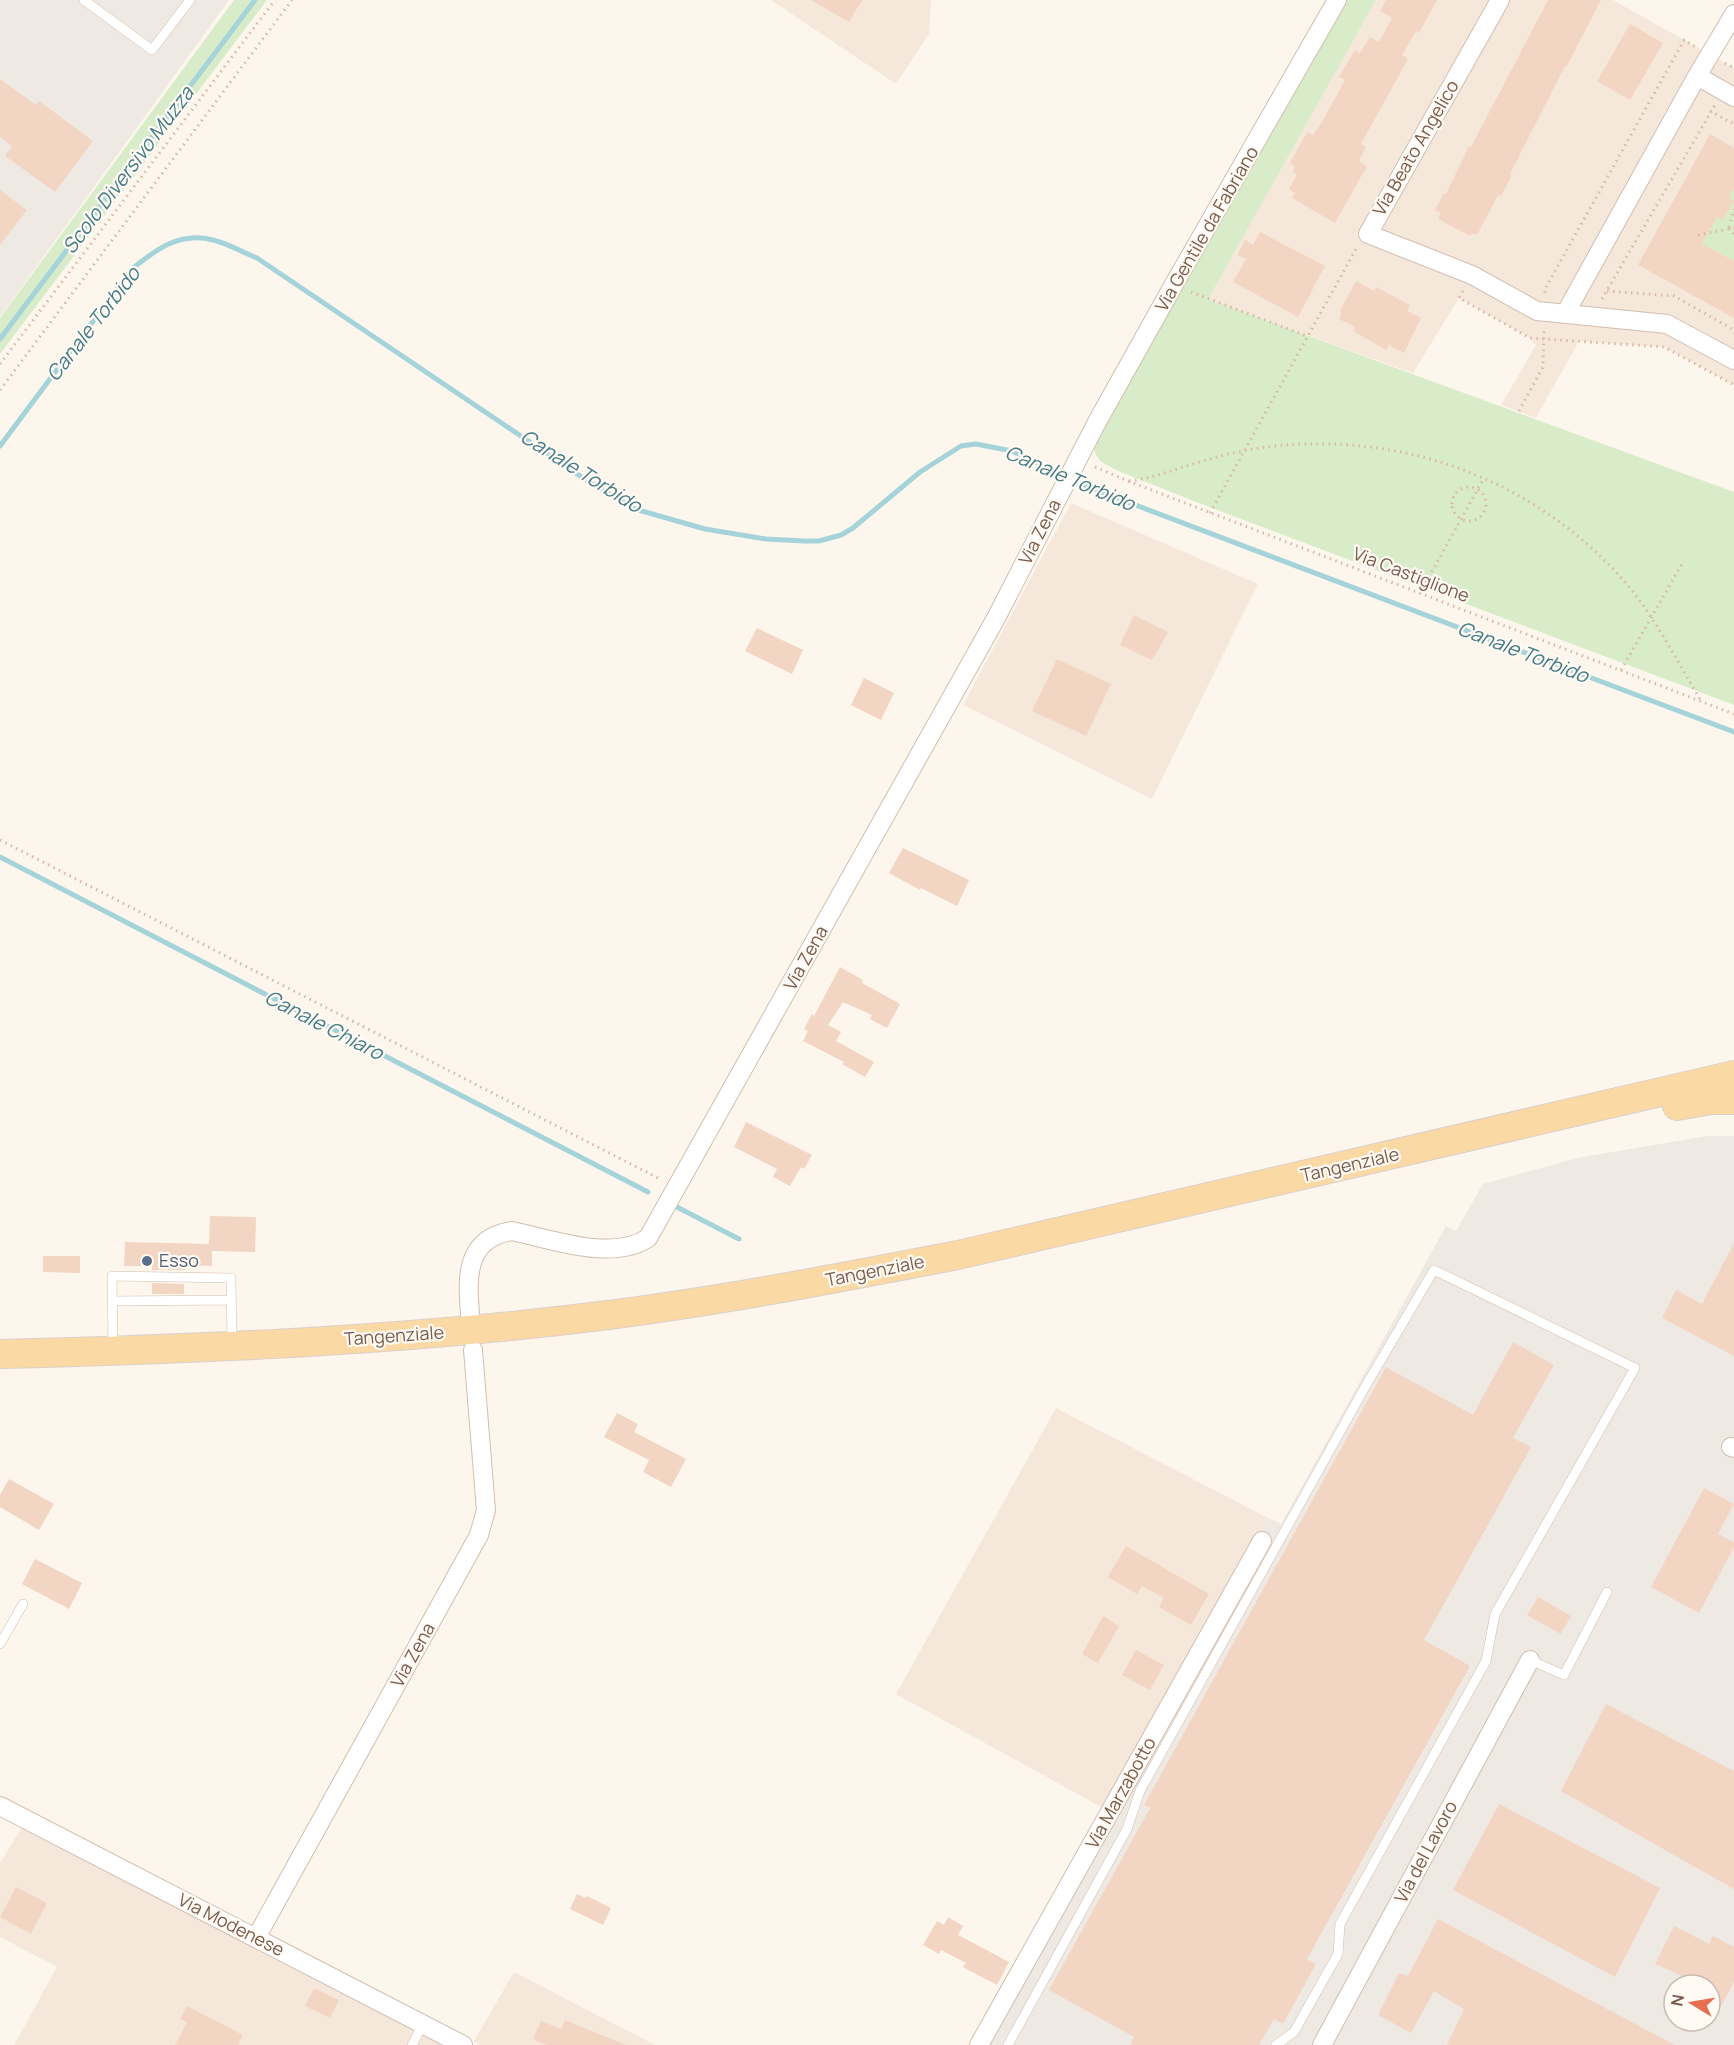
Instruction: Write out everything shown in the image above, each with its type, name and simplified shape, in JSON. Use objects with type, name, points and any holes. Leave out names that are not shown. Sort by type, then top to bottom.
[{"type":"main road","points":[[1564,1114],[1734,1056]]},
{"type":"main road","name":"Tangenziale","points":[[0,1354],[232,1347],[429,1334],[602,1316],[830,1280],[958,1255],[1734,1075]]},
{"type":"main road","points":[[1564,1114],[1651,1112],[1711,1100],[1734,1100]]},
{"type":"street","name":"Via Gentile da Fabriano","points":[[1079,460],[1097,422],[1173,286],[1337,0]]},
{"type":"street","name":"Via Beato Angelico","points":[[1500,0],[1368,234],[1472,275],[1538,311],[1667,324],[1734,360]]},
{"type":"street","points":[[1565,314],[1697,76],[1734,14]]},
{"type":"street","points":[[1697,76],[1734,97]]},
{"type":"street","name":"Via Zena","points":[[470,1314],[469,1269],[475,1254],[493,1237],[502,1232],[512,1231],[597,1249],[625,1249],[638,1245],[648,1238],[995,620],[1062,488],[1079,460]]},
{"type":"street","name":"Via Zena","points":[[256,1938],[479,1535],[486,1510],[473,1350]]},
{"type":"street","name":"Via Marzabotto","points":[[979,2045],[1262,1541]]},
{"type":"street","name":"Via del Lavoro","points":[[1322,2045],[1530,1660]]},
{"type":"street","name":"Via Modenese","points":[[0,1806],[463,2045]]},
{"type":"lane","points":[[84,0],[152,50],[190,0]]},
{"type":"lane","points":[[1008,2045],[1127,1829],[1140,1791],[1365,1387],[1434,1270],[1635,1368],[1495,1614],[1486,1661],[1340,1924],[1338,1954],[1294,2032],[1276,2045]]},
{"type":"lane","points":[[114,1351],[112,1276],[231,1278],[232,1347]]},
{"type":"lane","points":[[113,1301],[231,1300]]},
{"type":"lane","points":[[1530,1660],[1564,1675],[1607,1592]]},
{"type":"lane","points":[[0,1644],[23,1604]]},
{"type":"lane","points":[[412,2045],[423,2025]]},
{"type":"path","points":[[0,364],[275,0]]},
{"type":"path","points":[[0,390],[292,0]]},
{"type":"path","points":[[1519,411],[1543,367],[1545,289],[1684,40]]},
{"type":"path","points":[[1549,282],[1567,292],[1586,292],[1601,301],[1710,111],[1734,124]]},
{"type":"path","points":[[1734,209],[1732,228],[1734,234]]},
{"type":"path","points":[[1698,235],[1732,228]]},
{"type":"path","points":[[1210,513],[1307,336],[1360,243],[1368,234]]},
{"type":"path","points":[[1472,275],[1459,298],[1530,338],[1664,347],[1734,385]]},
{"type":"path","points":[[1607,291],[1674,296],[1734,330]]},
{"type":"path","points":[[1207,298],[1307,336]]},
{"type":"path","points":[[1128,481],[1164,474],[1202,461],[1244,451],[1273,446],[1325,444],[1359,445],[1437,460],[1484,478],[1552,516],[1586,542],[1616,571],[1651,618],[1701,701]]},
{"type":"path","name":"Via Castiglione","points":[[1079,460],[1210,513],[1734,714]]},
{"type":"path","points":[[1420,593],[1484,478]]},
{"type":"path","points":[[1473,486],[1478,489],[1486,499],[1484,512],[1474,520],[1461,519],[1456,516],[1452,506],[1454,495],[1462,488],[1473,486]]},
{"type":"path","points":[[1621,670],[1682,564]]},
{"type":"path","points":[[0,840],[676,1187]]},
{"type":"shaded area","points":[[0,0],[229,0],[0,317]]},
{"type":"shaded area","points":[[771,0],[931,0],[929,34],[896,84]]},
{"type":"shaded area","points":[[1376,0],[1613,0],[1734,68],[1734,385],[1664,347],[1579,341],[1536,418],[1501,405],[1536,345],[1530,338],[1459,298],[1413,373],[1207,299]]},
{"type":"shaded area","points":[[1071,503],[1258,584],[1152,799],[963,705]]},
{"type":"shaded area","points":[[1707,1136],[1734,1136],[1734,2045],[973,2045],[1268,1518],[1281,1524],[1446,1226],[1456,1231],[1483,1184],[1577,1158]]},
{"type":"shaded area","points":[[1056,1408],[1268,1518],[1105,1809],[896,1694]]},
{"type":"shaded area","points":[[22,1827],[445,2045],[14,2045],[57,1967],[0,1937],[0,1863]]},
{"type":"shaded area","points":[[514,1972],[655,2045],[481,2045],[474,2041]]},
{"type":"green space","points":[[234,0],[267,0],[0,354],[0,318]]},
{"type":"green space","points":[[1342,0],[1376,0],[1208,299],[1734,492],[1734,705],[1204,505],[1118,471],[1100,461],[1095,453],[1094,439]]},
{"type":"green space","points":[[1734,188],[1734,201],[1729,198]]},
{"type":"green space","points":[[1734,201],[1734,261],[1695,240],[1706,221],[1713,225],[1717,217],[1723,220]]},
{"type":"building","points":[[811,0],[862,0],[849,22]]},
{"type":"building","points":[[1386,0],[1437,0],[1419,33],[1416,31],[1402,55],[1408,59],[1361,144],[1366,147],[1359,161],[1367,166],[1335,223],[1292,198],[1295,193],[1289,189],[1297,174],[1293,172],[1295,167],[1290,163],[1307,132],[1313,135],[1322,122],[1345,80],[1339,77],[1355,50],[1360,53],[1370,37],[1379,42],[1392,18],[1380,11]]},
{"type":"building","points":[[1548,0],[1601,0],[1565,66],[1501,196],[1498,195],[1477,235],[1472,233],[1470,236],[1438,219],[1441,213],[1435,210],[1444,193],[1446,194],[1469,146],[1471,147]]},
{"type":"building","points":[[1630,24],[1663,43],[1630,100],[1597,81]]},
{"type":"building","points":[[0,79],[36,105],[39,101],[93,141],[55,192],[5,156],[12,146],[0,137]]},
{"type":"building","points":[[1710,134],[1734,148],[1734,188],[1729,198],[1734,201],[1723,220],[1717,217],[1702,244],[1734,261],[1734,318],[1638,265]]},
{"type":"building","points":[[0,190],[27,210],[0,245]]},
{"type":"building","points":[[1260,232],[1325,266],[1298,317],[1233,282],[1246,259],[1237,255],[1245,240],[1253,245]]},
{"type":"building","points":[[1356,281],[1374,291],[1376,287],[1410,305],[1407,311],[1421,318],[1404,353],[1389,345],[1386,350],[1353,331],[1355,327],[1339,319],[1342,312],[1340,311]]},
{"type":"building","points":[[1134,615],[1168,632],[1152,660],[1120,645]]},
{"type":"building","points":[[757,628],[803,650],[792,674],[745,651]]},
{"type":"building","points":[[1057,659],[1111,684],[1086,736],[1032,711]]},
{"type":"building","points":[[864,678],[894,693],[881,720],[851,705]]},
{"type":"building","points":[[903,848],[969,880],[957,906],[889,873]]},
{"type":"building","points":[[840,967],[863,980],[862,983],[900,1004],[887,1028],[870,1019],[872,1015],[843,1002],[828,1025],[841,1032],[836,1041],[874,1062],[865,1077],[842,1064],[844,1062],[803,1041],[808,1031],[804,1029],[812,1014],[814,1016]]},
{"type":"building","points":[[746,1122],[812,1155],[804,1169],[801,1167],[790,1186],[773,1177],[777,1169],[734,1147]]},
{"type":"building","points":[[210,1216],[256,1217],[255,1252],[212,1251],[212,1266],[185,1265],[185,1270],[152,1270],[152,1266],[124,1266],[125,1242],[209,1244]]},
{"type":"building","points":[[1734,1243],[1734,1356],[1662,1318],[1676,1290],[1702,1304]]},
{"type":"building","points":[[43,1256],[80,1256],[80,1273],[43,1272]]},
{"type":"building","points":[[152,1283],[184,1284],[184,1294],[152,1294]]},
{"type":"building","points":[[1513,1342],[1554,1365],[1513,1438],[1531,1447],[1424,1640],[1470,1666],[1307,1959],[1316,1964],[1283,2024],[1274,2019],[1259,2045],[1130,2045],[1134,2037],[1049,1990],[1150,1808],[1144,1805],[1386,1367],[1473,1415]]},
{"type":"building","points":[[617,1413],[638,1424],[634,1432],[686,1459],[671,1487],[643,1472],[649,1460],[604,1437]]},
{"type":"building","points":[[9,1479],[54,1504],[39,1530],[0,1507],[0,1495]]},
{"type":"building","points":[[1704,1488],[1734,1504],[1718,1534],[1734,1542],[1734,1547],[1699,1613],[1651,1587]]},
{"type":"building","points":[[1126,1546],[1209,1594],[1191,1625],[1159,1607],[1164,1598],[1142,1586],[1137,1594],[1108,1577]]},
{"type":"building","points":[[35,1559],[82,1583],[69,1609],[22,1584]]},
{"type":"building","points":[[1538,1597],[1571,1616],[1561,1634],[1527,1615]]},
{"type":"building","points":[[1103,1616],[1119,1626],[1098,1663],[1082,1654]]},
{"type":"building","points":[[1136,1650],[1164,1665],[1150,1690],[1122,1675]]},
{"type":"building","points":[[1606,1704],[1734,1771],[1734,1889],[1561,1791]]},
{"type":"building","points":[[1499,1804],[1660,1888],[1615,1977],[1453,1890]]},
{"type":"building","points":[[16,1887],[47,1903],[31,1934],[0,1917]]},
{"type":"building","points":[[577,1894],[586,1898],[587,1896],[611,1908],[603,1925],[570,1909]]},
{"type":"building","points":[[948,1917],[963,1926],[958,1935],[1009,1962],[997,1985],[963,1967],[966,1963],[941,1950],[939,1954],[923,1945],[937,1921],[944,1925]]},
{"type":"building","points":[[1438,1919],[1675,2045],[1447,2045],[1464,2009],[1434,1991],[1411,2033],[1378,2015],[1399,1973],[1408,1976]]},
{"type":"building","points":[[1674,1926],[1709,1944],[1713,1936],[1734,1947],[1734,1982],[1722,2004],[1722,1973],[1675,1973],[1655,1964]]},
{"type":"building","points":[[314,1988],[339,2000],[330,2018],[305,2006]]},
{"type":"building","points":[[187,2006],[243,2035],[238,2045],[175,2045],[187,2022],[180,2019]]},
{"type":"building","points":[[565,2020],[626,2045],[547,2045],[533,2039],[541,2021],[561,2029]]},
{"type":"waterway","name":"Scolo Diversivo Muzza","points":[[0,339],[255,0]]},
{"type":"waterway","name":"Canale Torbido","points":[[0,446],[132,269],[169,244],[179,240],[201,238],[224,243],[257,258],[589,482],[635,509],[705,529],[766,539],[819,541],[841,535],[853,528],[920,472],[961,446],[976,444],[1012,451],[1088,487],[1734,732]]},
{"type":"waterway","name":"Canale Chiaro","points":[[0,857],[648,1192]]},
{"type":"waterway","name":"Canale Chiaro","points":[[673,1205],[739,1239]]},
{"type":"place","name":"Esso","points":[[147,1261]]}]
